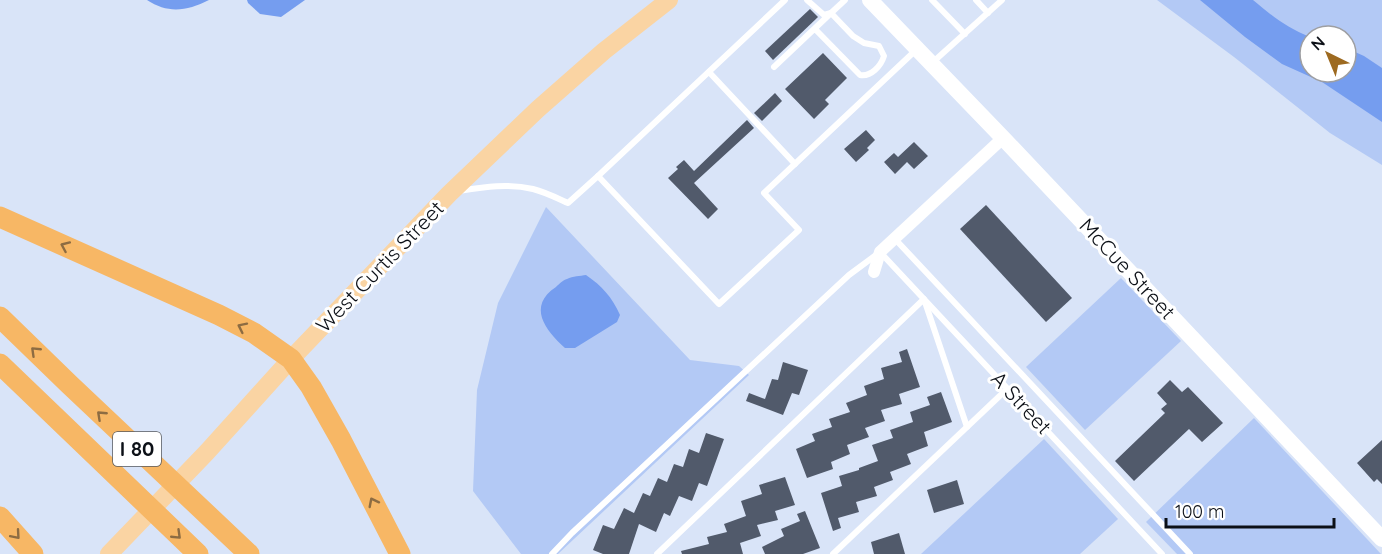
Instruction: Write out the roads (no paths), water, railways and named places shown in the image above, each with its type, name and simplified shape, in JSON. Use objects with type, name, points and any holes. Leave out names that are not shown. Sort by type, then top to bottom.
[{"type":"highway","points":[[0,217],[219,315],[254,333],[291,359],[341,440],[400,554]]},
{"type":"highway","name":"I 80","points":[[0,317],[249,554]]},
{"type":"highway","name":"I 80","points":[[0,364],[198,554]]},
{"type":"highway","points":[[0,517],[33,554]]},
{"type":"main road","name":"West Curtis Street","points":[[109,554],[207,452],[291,359],[453,192],[537,109],[604,51],[669,0]]},
{"type":"main road","name":"McCue Street","points":[[870,0],[1382,539]]},
{"type":"street","points":[[874,272],[880,252],[1003,138]]},
{"type":"lane","points":[[453,192],[513,185],[535,189],[568,203],[785,0]]},
{"type":"lane","points":[[807,0],[824,15],[831,13]]},
{"type":"lane","points":[[774,67],[845,0]]},
{"type":"lane","points":[[932,0],[965,34]]},
{"type":"lane","points":[[976,0],[988,13]]},
{"type":"lane","points":[[931,64],[1002,0]]},
{"type":"lane","points":[[815,28],[860,75],[870,74],[882,63],[884,56],[879,46],[864,43],[853,36],[831,13]]},
{"type":"lane","points":[[598,176],[718,304],[799,230],[764,193],[916,49]]},
{"type":"lane","points":[[709,72],[795,164]]},
{"type":"lane","points":[[895,239],[1190,554]]},
{"type":"lane","points":[[552,554],[849,275],[880,252]]},
{"type":"lane","name":"A Street","points":[[880,252],[1162,554]]},
{"type":"lane","points":[[657,554],[924,299],[967,428]]},
{"type":"lane","points":[[833,554],[1007,389]]},
{"type":"water","points":[[147,0],[209,0],[185,9],[170,9]]},
{"type":"water","points":[[247,0],[305,0],[281,17],[260,14]]},
{"type":"water","points":[[1200,0],[1253,0],[1298,32],[1298,71],[1282,64]]},
{"type":"water","points":[[1358,53],[1382,68],[1382,122],[1325,84],[1358,84]]},
{"type":"water","points":[[586,275],[606,292],[620,315],[617,322],[575,348],[565,348],[551,334],[542,318],[542,302],[547,294],[564,280]]}]
